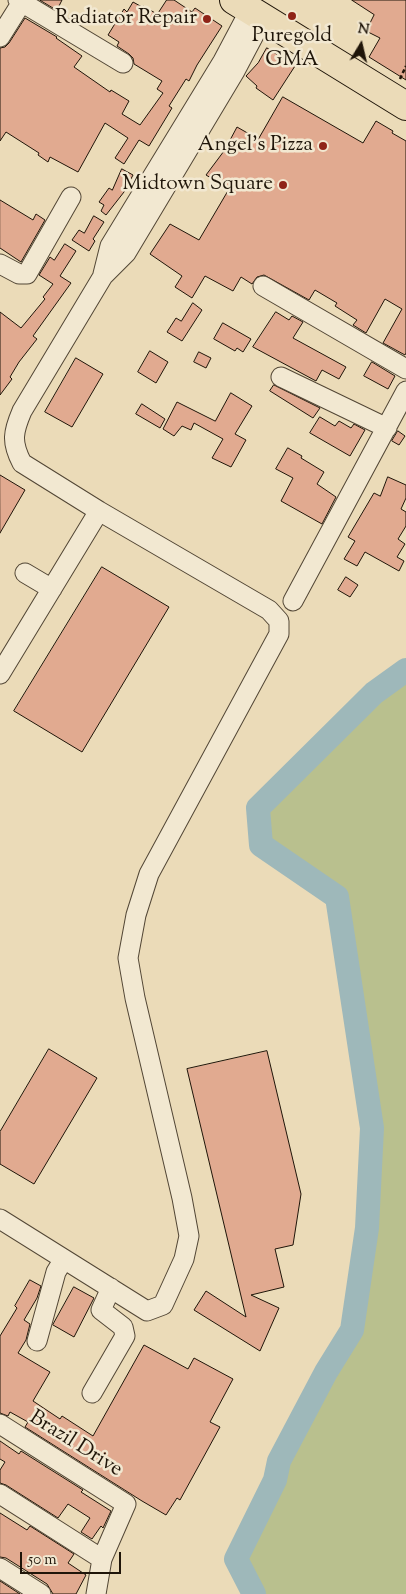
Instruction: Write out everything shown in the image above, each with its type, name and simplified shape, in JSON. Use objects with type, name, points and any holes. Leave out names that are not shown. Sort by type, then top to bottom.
[{"type":"highway","points":[[245,6],[406,106]]},
{"type":"street","points":[[0,37],[20,1],[122,63]]},
{"type":"street","points":[[0,1219],[147,1311],[163,1305],[184,1259],[189,1236],[182,1198],[135,998],[128,958],[136,915],[149,874],[279,634],[279,621],[269,610],[99,511],[22,463],[15,450],[14,438],[22,411],[103,276],[126,252],[235,71],[245,6]]},
{"type":"street","points":[[0,264],[19,274],[27,274],[70,197]]},
{"type":"street","points":[[263,286],[406,369]]},
{"type":"street","points":[[281,377],[386,428]]},
{"type":"street","points":[[293,601],[406,391]]},
{"type":"street","points":[[0,674],[99,511]]},
{"type":"street","points":[[25,573],[52,589]]},
{"type":"street","points":[[37,1341],[56,1272],[64,1259]]},
{"type":"street","points":[[92,1393],[125,1336],[123,1327],[101,1310],[111,1288]]},
{"type":"street","name":"Brazil Drive","points":[[0,1424],[126,1504],[102,1559]]},
{"type":"street","points":[[0,1494],[102,1559],[96,1594]]},
{"type":"street","points":[[0,1568],[41,1594]]},
{"type":"path","points":[[400,79],[406,66]]},
{"type":"green space","points":[[406,677],[406,1594],[262,1594],[242,1557],[330,1376],[359,1329],[373,1214],[377,1130],[342,893],[267,843],[263,811],[379,695]]},
{"type":"building","points":[[40,0],[62,0],[57,10]]},
{"type":"building","points":[[167,0],[174,0],[192,12],[195,8],[222,26],[189,81],[186,79],[169,106],[172,108],[149,146],[139,140],[124,164],[115,158],[128,138],[105,123],[78,172],[50,157],[48,162],[38,155],[39,153],[6,132],[0,141],[0,48],[5,47],[9,43],[25,18],[57,37],[82,56],[74,67],[110,92],[111,90],[129,101],[122,114],[140,125],[163,93],[157,89],[162,81],[134,64],[133,58],[117,46],[119,42],[108,35],[124,9],[127,12],[133,2],[157,14]]},
{"type":"building","points":[[352,0],[406,0],[406,80],[369,57],[380,38],[366,31],[374,15]]},
{"type":"building","points":[[267,48],[295,66],[273,100],[256,88],[257,86],[246,76],[258,63]]},
{"type":"building","points":[[283,97],[363,143],[376,121],[406,141],[405,355],[383,343],[402,309],[385,299],[366,333],[353,325],[357,320],[335,306],[337,303],[315,290],[309,300],[264,275],[257,277],[252,284],[241,277],[233,291],[205,276],[192,298],[175,287],[182,276],[150,254],[170,224],[199,240],[229,189],[206,175],[230,143],[237,127],[258,139]]},
{"type":"building","points":[[122,169],[133,175],[124,192],[106,215],[101,211],[104,205],[99,202],[109,188],[112,190]]},
{"type":"building","points":[[0,200],[33,220],[36,214],[45,220],[21,262],[0,248]]},
{"type":"building","points":[[94,216],[104,222],[93,239],[95,241],[89,251],[72,240],[79,230],[84,233]]},
{"type":"building","points":[[65,244],[76,251],[60,276],[71,283],[33,336],[37,339],[19,362],[10,377],[12,379],[0,395],[0,312],[21,328],[45,299],[43,297],[53,284],[39,275],[50,257],[54,260]]},
{"type":"building","points":[[193,303],[202,310],[182,341],[167,332],[176,318],[181,321]]},
{"type":"building","points":[[276,312],[289,320],[292,316],[303,322],[293,338],[346,367],[339,379],[322,370],[316,381],[253,347]]},
{"type":"building","points":[[223,323],[251,339],[243,352],[237,348],[235,351],[214,339]]},
{"type":"building","points":[[150,351],[168,362],[156,383],[138,372]]},
{"type":"building","points":[[199,352],[211,358],[206,368],[194,362]]},
{"type":"building","points":[[76,358],[103,374],[72,427],[45,412]]},
{"type":"building","points":[[372,362],[395,376],[388,389],[364,376]]},
{"type":"building","points":[[274,385],[320,408],[313,418],[270,391]]},
{"type":"building","points":[[231,393],[252,406],[235,434],[246,440],[231,467],[212,458],[223,439],[194,423],[191,430],[182,426],[174,436],[163,429],[177,402],[215,421]]},
{"type":"building","points":[[142,404],[165,419],[160,428],[136,414]]},
{"type":"building","points":[[320,417],[335,426],[339,421],[351,428],[354,424],[365,430],[350,456],[310,433]]},
{"type":"building","points":[[398,431],[405,436],[399,445],[392,441]]},
{"type":"building","points":[[288,448],[324,472],[317,484],[336,497],[322,524],[281,501],[293,478],[276,469]]},
{"type":"building","points":[[0,475],[25,490],[0,533]]},
{"type":"building","points":[[388,477],[406,485],[406,498],[401,509],[406,512],[406,526],[398,539],[405,544],[397,557],[404,561],[399,571],[365,552],[357,566],[344,559],[355,541],[348,537],[374,493],[380,496]]},
{"type":"building","points":[[102,567],[169,607],[82,752],[14,711]]},
{"type":"building","points":[[346,577],[358,585],[350,597],[338,590]]},
{"type":"building","points":[[49,1049],[97,1078],[34,1184],[0,1164],[0,1132]]},
{"type":"building","points":[[267,1051],[301,1194],[293,1245],[275,1249],[284,1287],[251,1295],[279,1308],[260,1351],[194,1310],[206,1291],[246,1317],[187,1069]]},
{"type":"building","points":[[30,1280],[41,1286],[37,1298],[24,1320],[30,1324],[26,1340],[18,1353],[50,1372],[33,1401],[60,1419],[62,1416],[93,1436],[144,1345],[188,1369],[194,1358],[233,1379],[210,1422],[220,1427],[180,1500],[177,1498],[166,1515],[25,1427],[28,1422],[10,1412],[8,1416],[0,1413],[0,1336],[17,1308],[15,1306]]},
{"type":"building","points":[[74,1287],[94,1298],[74,1337],[53,1325]]},
{"type":"building","points":[[0,1441],[19,1454],[21,1451],[83,1490],[81,1492],[111,1511],[103,1528],[101,1526],[92,1539],[81,1532],[90,1518],[68,1504],[58,1518],[0,1483],[0,1470],[5,1462],[0,1459]]},
{"type":"building","points":[[0,1513],[27,1530],[30,1526],[74,1554],[68,1563],[86,1575],[76,1594],[53,1594],[47,1584],[6,1558],[0,1557]]},
{"type":"building","points":[[0,1581],[20,1594],[0,1594]]},
{"type":"waterway","points":[[254,1594],[236,1559],[275,1480],[279,1461],[326,1372],[352,1330],[367,1228],[372,1128],[337,897],[261,845],[258,808],[374,693],[406,670]]},
{"type":"place","name":"Puregold GMA","points":[[292,16]]},
{"type":"place","name":"Radiator Repair","points":[[207,19]]},
{"type":"place","name":"Angel's Pizza","points":[[323,146]]},
{"type":"place","name":"Midtown Square","points":[[283,185]]}]
